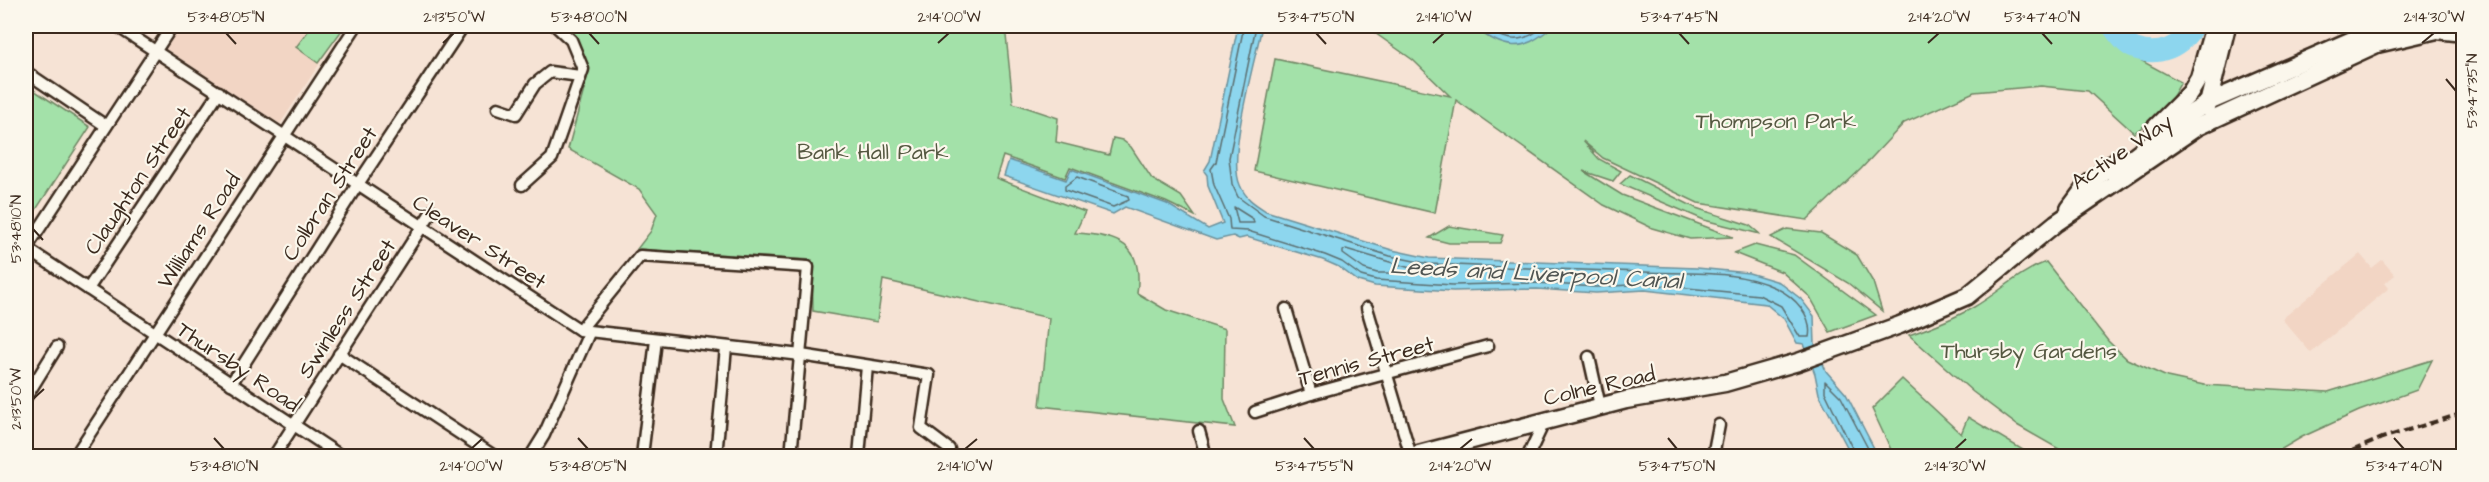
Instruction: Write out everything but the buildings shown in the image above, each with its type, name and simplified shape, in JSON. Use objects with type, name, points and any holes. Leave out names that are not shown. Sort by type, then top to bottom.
[{"type":"main road","points":[[2214,26],[2199,78],[2209,102],[2234,108]]},
{"type":"main road","points":[[2197,127],[2209,102],[2227,26]]},
{"type":"main road","name":"Active Way","points":[[2072,204],[2180,121],[2209,102],[2368,33],[2395,26]]},
{"type":"main road","name":"Active Way","points":[[2056,223],[2197,127],[2234,108],[2377,44],[2437,30],[2463,33]]},
{"type":"main road","name":"Active Way","points":[[2056,223],[2086,186],[2168,115],[2190,93],[2199,78]]},
{"type":"main road","name":"Colne Road","points":[[1411,456],[1600,406],[1725,383],[1798,362],[1894,327],[1966,296],[2056,223]]},
{"type":"street","name":"Cleaver Street","points":[[117,26],[584,332],[801,355],[929,375],[921,428],[949,449]]},
{"type":"street","points":[[26,248],[172,26]]},
{"type":"street","name":"Williams Road","points":[[75,456],[356,26]]},
{"type":"street","name":"Colbran Street","points":[[231,384],[358,184],[463,26]]},
{"type":"street","points":[[522,185],[552,159],[583,69],[571,40],[556,26]]},
{"type":"street","points":[[498,108],[516,114],[535,84],[550,72],[560,71],[580,76]]},
{"type":"street","points":[[26,72],[106,126]]},
{"type":"street","name":"Claughton Street","points":[[88,289],[219,92]]},
{"type":"street","name":"Swinless Street","points":[[274,456],[432,211]]},
{"type":"street","name":"Thursby Road","points":[[26,248],[341,456]]},
{"type":"street","points":[[531,456],[544,435],[584,332],[640,256],[808,267],[791,456]]},
{"type":"street","points":[[1367,308],[1411,456]]},
{"type":"street","points":[[1286,309],[1311,394]]},
{"type":"street","points":[[642,456],[656,340]]},
{"type":"street","name":"Tennis Street","points":[[1256,412],[1311,394],[1488,346]]},
{"type":"street","points":[[26,397],[57,347]]},
{"type":"street","points":[[716,456],[726,347]]},
{"type":"street","points":[[339,354],[494,456]]},
{"type":"street","points":[[1588,357],[1600,406]]},
{"type":"street","points":[[859,456],[867,366]]},
{"type":"street","points":[[1528,456],[1545,420]]},
{"type":"street","points":[[1713,456],[1719,426]]},
{"type":"street","points":[[1199,431],[1206,456]]},
{"type":"shaded area","points":[[177,26],[344,26],[280,124],[163,47]]},
{"type":"shaded area","points":[[2360,254],[2372,268],[2382,260],[2395,275],[2385,283],[2389,288],[2311,353],[2282,319]]},
{"type":"green space","points":[[312,26],[345,26],[318,63],[296,47]]},
{"type":"green space","name":"Bank Hall Park","points":[[568,26],[1005,26],[1013,103],[1058,118],[1056,142],[1109,155],[1113,138],[1122,140],[1131,147],[1152,179],[1181,196],[1195,216],[1166,202],[1070,167],[1065,178],[1003,156],[996,178],[1085,212],[1075,233],[1104,236],[1125,245],[1132,253],[1136,263],[1137,293],[1166,310],[1225,329],[1224,399],[1235,427],[1040,406],[1049,318],[883,280],[877,322],[813,311],[812,260],[637,249],[651,231],[657,214],[639,189],[568,149],[589,71],[577,38]]},
{"type":"green space","name":"Thompson Park","points":[[1365,26],[1471,26],[1490,38],[1494,26],[2106,26],[2127,53],[2181,82],[2165,110],[2134,133],[2088,91],[2041,86],[1974,92],[1904,123],[1861,169],[1807,220],[1698,203],[1603,158],[1583,141],[1599,159],[1621,171],[1613,181],[1583,171],[1622,195],[1733,237],[1690,239],[1652,228],[1604,205],[1456,100],[1435,213],[1254,171],[1275,59],[1450,96],[1413,60]]},
{"type":"green space","points":[[26,85],[90,127],[26,225]]},
{"type":"green space","points":[[1630,175],[1696,208],[1749,225],[1760,234],[1704,220],[1620,184]]},
{"type":"green space","points":[[1449,226],[1503,235],[1500,243],[1449,243],[1429,238]]},
{"type":"green space","points":[[1787,229],[1821,233],[1857,255],[1873,282],[1882,311],[1848,283],[1771,237]]},
{"type":"green space","points":[[1755,245],[1794,255],[1876,315],[1830,332],[1810,297],[1782,272],[1734,253]]},
{"type":"green space","name":"Thursby Gardens","points":[[2046,262],[2108,341],[2127,359],[2167,377],[2204,385],[2328,392],[2432,360],[2417,390],[2359,411],[2302,437],[2270,456],[2071,456],[2017,425],[1973,392],[1909,335],[1966,311],[2017,277]]},
{"type":"green space","points":[[1902,379],[1961,434],[1968,417],[2033,456],[1894,456],[1872,409]]},
{"type":"water","name":"Leeds and Liverpool Canal","points":[[1238,26],[1262,26],[1239,131],[1237,153],[1240,185],[1258,206],[1266,211],[1392,250],[1429,258],[1697,268],[1749,273],[1779,282],[1801,299],[1814,316],[1815,344],[1826,371],[1846,394],[1878,456],[1852,456],[1819,394],[1815,374],[1804,344],[1797,343],[1784,319],[1766,304],[1645,290],[1596,293],[1537,289],[1453,291],[1375,286],[1358,281],[1339,267],[1323,260],[1247,237],[1239,239],[1233,236],[1216,240],[1125,207],[1113,214],[1004,176],[1009,160],[1066,180],[1071,169],[1167,204],[1208,229],[1223,223],[1204,171],[1210,161]]},
{"type":"water","points":[[1471,26],[1553,26],[1531,41],[1513,46],[1494,40]]},
{"type":"waterway","points":[[2112,26],[2132,47],[2153,52],[2176,45],[2183,40],[2193,26]]},
{"type":"railway","points":[[2340,456],[2382,438],[2464,413]]}]
